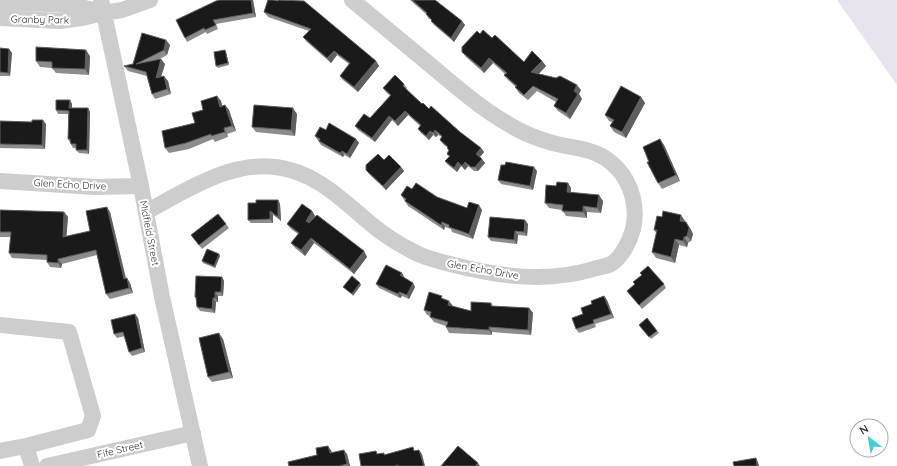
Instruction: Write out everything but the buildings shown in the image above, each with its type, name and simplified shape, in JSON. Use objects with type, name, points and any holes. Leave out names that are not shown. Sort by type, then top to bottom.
[{"type":"street","name":"Granby Park","points":[[0,2],[102,6],[122,10],[150,0]]},
{"type":"street","name":"Glen Echo Drive","points":[[146,212],[177,195],[223,174],[242,168],[257,166],[276,167],[294,171],[316,179],[395,242],[420,255],[434,260],[465,268],[503,275],[542,278],[558,277],[585,272],[610,264],[617,258],[624,250],[632,234],[635,209],[627,182],[619,170],[596,153],[581,148],[555,144],[532,136],[509,125],[468,97],[352,0]]},
{"type":"street","name":"Granby Park","points":[[0,18],[60,21],[82,18],[102,6]]},
{"type":"street","name":"Midfield Street","points":[[102,6],[141,186],[162,297],[200,466]]},
{"type":"street","name":"Glen Echo Drive","points":[[0,180],[95,187],[141,186]]},
{"type":"street","points":[[0,325],[69,332],[93,416],[88,430],[0,451]]},
{"type":"street","name":"Fife Street","points":[[47,466],[193,433]]},
{"type":"street","points":[[61,437],[68,461]]},
{"type":"street","points":[[26,446],[32,466]]},
{"type":"shaded area","points":[[837,0],[897,0],[897,85]]}]
